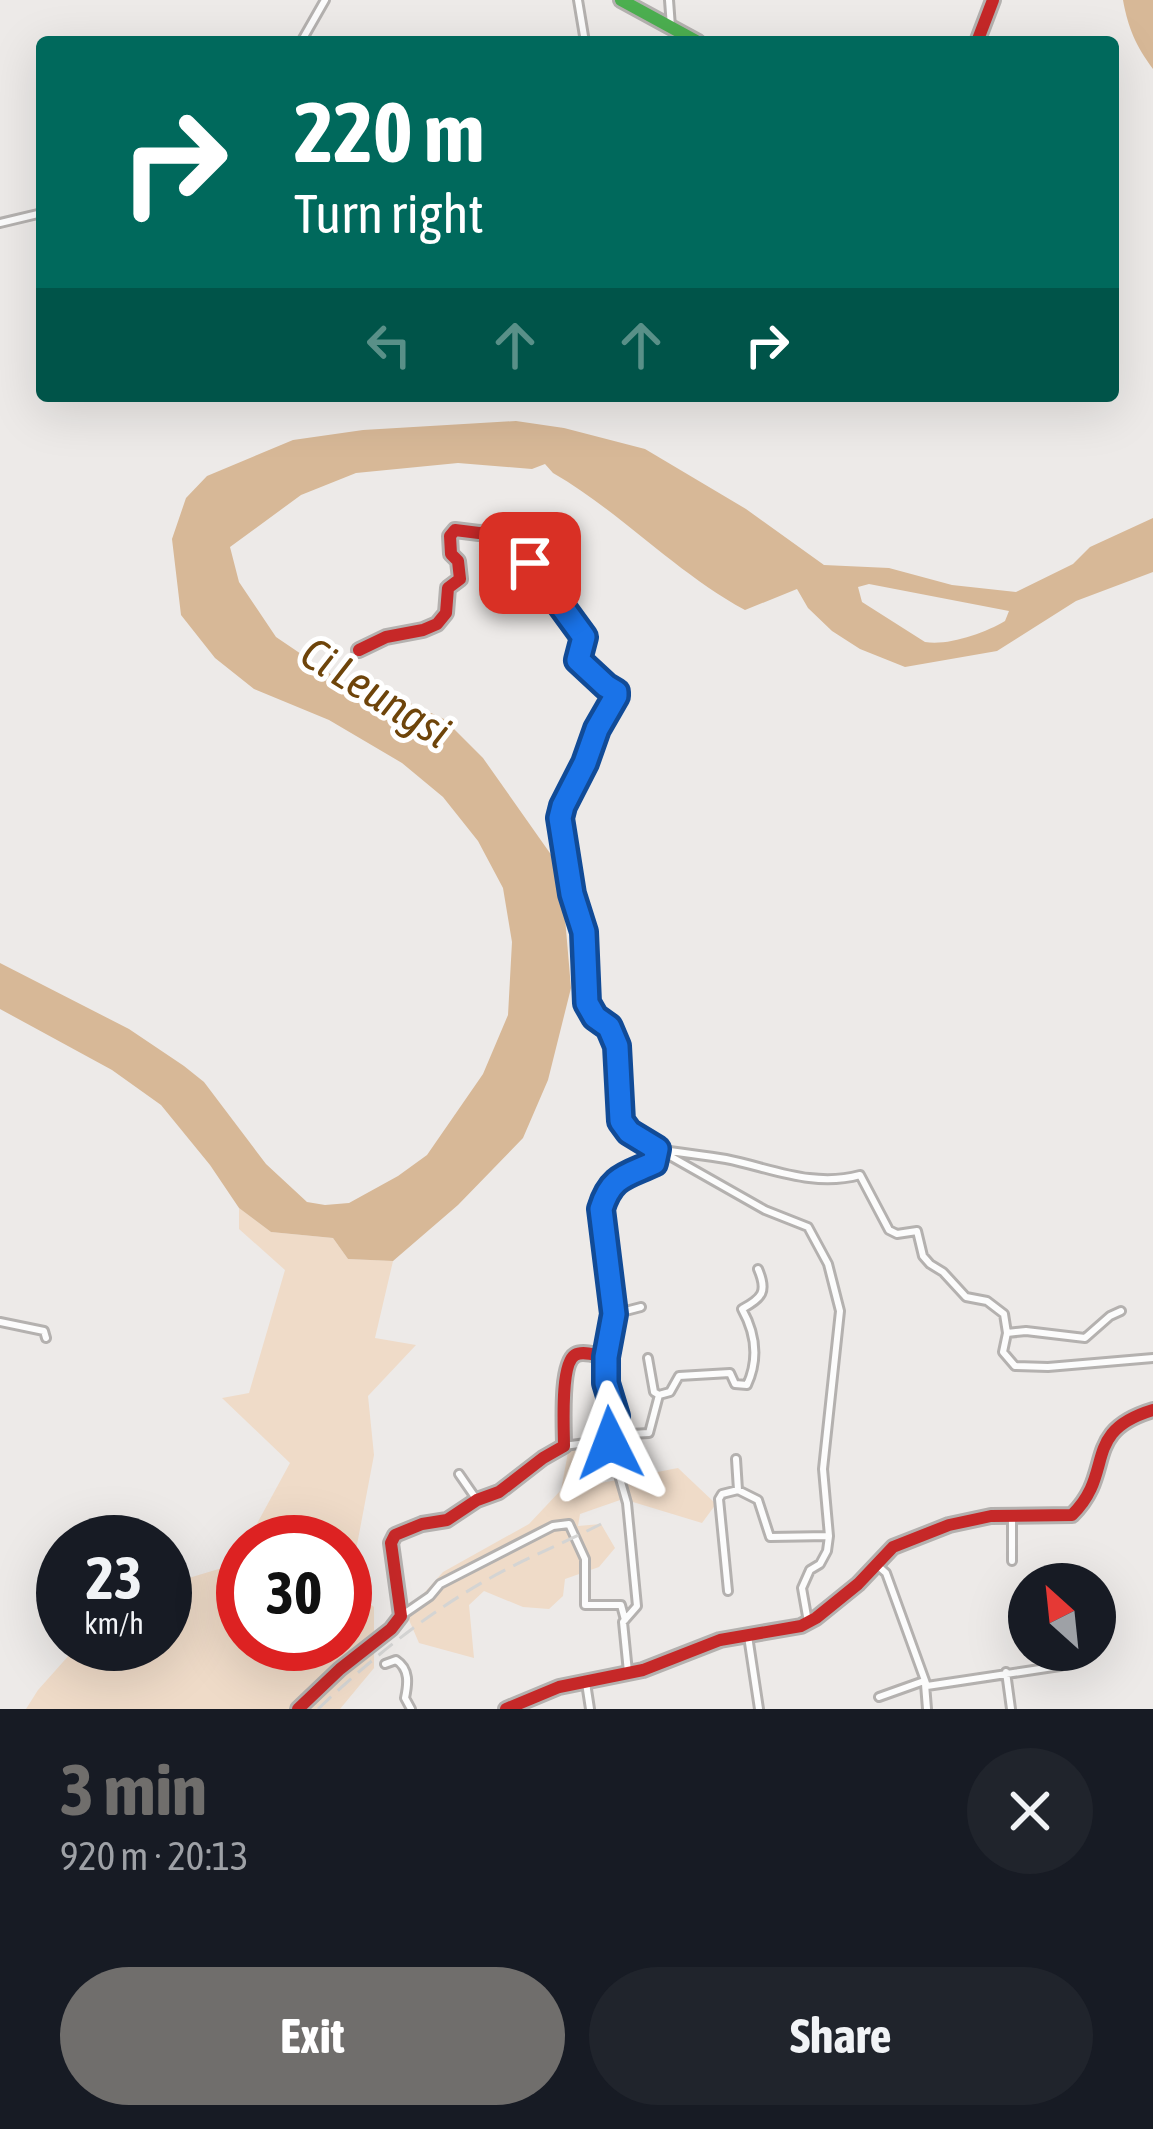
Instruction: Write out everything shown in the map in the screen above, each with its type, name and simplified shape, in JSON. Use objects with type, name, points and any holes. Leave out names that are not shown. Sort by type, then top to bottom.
[{"type":"street","points":[[304,36],[325,0]]},
{"type":"street","points":[[578,0],[584,36]]},
{"type":"street","points":[[621,0],[687,36]]},
{"type":"street","points":[[669,0],[671,27]]},
{"type":"street","points":[[979,36],[993,0]]},
{"type":"street","points":[[0,223],[36,214]]},
{"type":"street","points":[[359,650],[439,622],[447,609],[445,593],[460,580],[458,561],[451,554],[450,536],[455,530],[514,531],[530,563],[584,637],[578,660],[616,692],[560,818],[572,894],[584,932],[587,1003],[609,1027],[617,1046],[621,1121],[629,1132],[657,1149],[765,1210],[808,1227],[828,1264],[840,1311],[823,1469],[829,1536],[820,1564],[810,1570],[802,1588],[808,1622]]},
{"type":"street","points":[[625,1620],[637,1606],[627,1503],[610,1437],[616,1416],[606,1383],[606,1357],[614,1314],[601,1209],[614,1181],[654,1163],[657,1149]]},
{"type":"street","points":[[657,1149],[806,1179],[860,1175],[889,1230],[919,1233],[923,1256],[930,1264],[966,1297],[993,1304],[1004,1314],[1003,1352],[1019,1367],[1153,1358]]},
{"type":"street","points":[[648,1358],[654,1392],[659,1395],[670,1392],[683,1375],[730,1373],[735,1384],[747,1385],[754,1365],[755,1337],[742,1309],[755,1304],[761,1295],[764,1282],[758,1269]]},
{"type":"street","points":[[614,1314],[640,1307]]},
{"type":"street","points":[[1006,1333],[1026,1330],[1085,1337],[1121,1310]]},
{"type":"street","points":[[0,1322],[44,1331],[46,1338]]},
{"type":"street","points":[[565,1446],[565,1391],[571,1360],[577,1354],[606,1357]]},
{"type":"street","points":[[401,1616],[392,1538],[398,1532],[447,1520],[499,1492],[565,1446],[649,1432],[659,1395]]},
{"type":"street","points":[[506,1709],[559,1687],[656,1665],[748,1633],[808,1622],[858,1584],[899,1544],[949,1525],[978,1517],[1072,1515],[1090,1491],[1116,1426],[1153,1410]]},
{"type":"street","points":[[736,1459],[737,1490]]},
{"type":"street","points":[[458,1474],[477,1500]]},
{"type":"street","points":[[728,1591],[722,1494],[737,1490],[760,1502],[772,1538],[829,1536]]},
{"type":"street","points":[[1012,1516],[1012,1561]]},
{"type":"street","points":[[298,1709],[440,1584],[554,1526],[569,1524],[585,1559],[585,1604],[621,1605],[628,1672]]},
{"type":"street","points":[[877,1565],[886,1573],[925,1682],[927,1709]]},
{"type":"street","points":[[748,1633],[759,1709]]},
{"type":"street","points":[[385,1664],[400,1662],[411,1709]]},
{"type":"street","points":[[925,1682],[930,1687],[1013,1671]]},
{"type":"street","points":[[1006,1672],[1011,1709]]},
{"type":"street","points":[[585,1680],[590,1709]]},
{"type":"street","points":[[879,1697],[925,1682]]},
{"type":"shaded area","points":[[1123,0],[1153,0],[1153,69],[1134,36]]},
{"type":"shaded area","points":[[516,421],[645,449],[746,509],[824,565],[889,568],[952,585],[1016,592],[1073,564],[1090,547],[1153,518],[1153,572],[1076,601],[997,651],[905,667],[860,649],[832,631],[808,608],[797,589],[745,610],[695,578],[545,464],[532,469],[458,463],[356,473],[301,495],[230,547],[239,582],[276,637],[372,702],[397,697],[444,719],[483,758],[552,856],[564,906],[571,988],[548,1080],[523,1138],[458,1205],[393,1261],[348,1259],[333,1238],[271,1232],[239,1208],[161,1105],[112,1070],[0,1009],[0,963],[129,1029],[204,1082],[266,1164],[307,1202],[325,1205],[349,1203],[427,1155],[483,1074],[508,1015],[512,942],[503,888],[478,841],[443,797],[402,763],[329,720],[254,689],[215,658],[181,615],[172,539],[186,498],[207,476],[293,440],[363,430]],"holes":[[[869,584],[1009,611],[1005,621],[977,634],[925,642],[862,602],[858,587]]]},
{"type":"shaded area","points":[[239,1208],[271,1232],[333,1238],[348,1259],[393,1261],[375,1338],[416,1345],[368,1396],[374,1455],[363,1515],[262,1515],[290,1463],[222,1398],[249,1393],[285,1270],[239,1229]]},
{"type":"shaded area","points":[[569,1447],[596,1463],[601,1483],[678,1468],[716,1504],[702,1523],[623,1499],[580,1514],[578,1526],[601,1524],[615,1548],[599,1567],[565,1579],[563,1596],[549,1609],[523,1607],[484,1591],[469,1605],[474,1658],[419,1643],[406,1613],[443,1572],[529,1524],[561,1490]]},
{"type":"shaded area","points":[[216,1570],[216,1671],[372,1671],[340,1709],[26,1709],[55,1671],[192,1671],[192,1577]]},
{"type":"shaded area","points":[[372,1605],[374,1607],[372,1670]]},
{"type":"railway","points":[[318,1709],[384,1650],[456,1598],[601,1524]]},
{"type":"traffic: fast","points":[[621,0],[687,36]]},
{"type":"traffic: slow","points":[[568,613],[584,637],[578,660],[617,696],[597,729],[560,818],[572,894],[584,932],[587,1003],[609,1027],[617,1046],[621,1121],[629,1132],[657,1149],[654,1163],[616,1182],[603,1203]]},
{"type":"traffic: jam","points":[[979,36],[993,0]]},
{"type":"traffic: jam","points":[[359,650],[386,637],[423,630],[446,613],[448,588],[460,579],[458,561],[451,554],[450,536],[455,530],[513,531],[530,563],[568,613]]},
{"type":"traffic: jam","points":[[298,1709],[401,1616],[391,1543],[395,1535],[447,1520],[499,1492],[564,1446],[570,1361],[582,1353],[606,1357],[610,1339],[612,1302],[603,1203]]},
{"type":"traffic: jam","points":[[506,1709],[559,1687],[643,1670],[720,1640],[801,1626],[858,1584],[893,1547],[949,1525],[991,1516],[1072,1515],[1093,1484],[1116,1430],[1153,1410]]},
{"type":"route","points":[[530,563],[584,637],[578,660],[616,692],[560,818],[572,894],[584,932],[587,1003],[609,1027],[617,1046],[621,1121],[629,1132],[657,1149],[654,1163],[614,1181],[601,1209],[614,1314],[606,1357],[606,1383],[616,1416],[610,1443]]},
{"type":"water label","name":"Ci Leungsi","points":[[376,692]]}]
